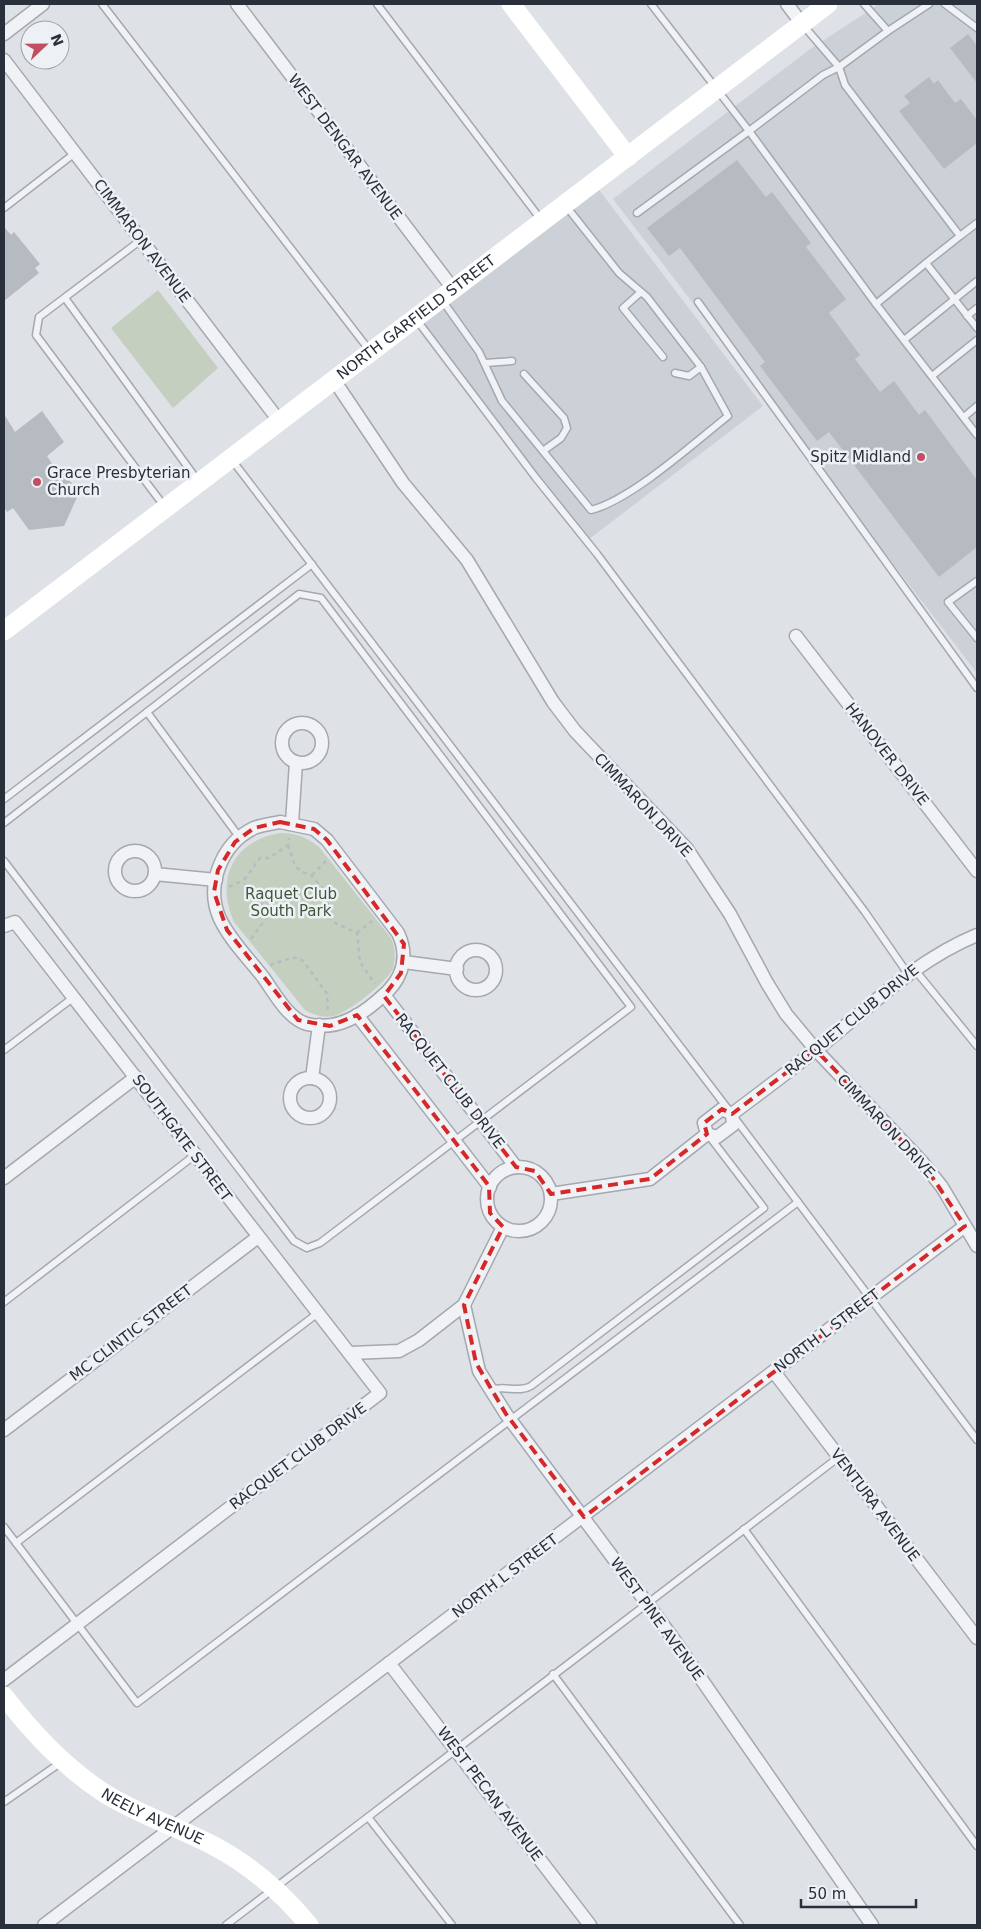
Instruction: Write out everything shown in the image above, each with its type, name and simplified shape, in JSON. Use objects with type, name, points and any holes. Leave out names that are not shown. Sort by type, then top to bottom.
[{"type":"main road","points":[[511,4],[628,157]]},
{"type":"main road","name":"NORTH GARFIELD STREET","points":[[4,632],[828,4]]},
{"type":"main road","name":"NEELY AVENUE","points":[[4,1696],[39,1740],[62,1761],[105,1793],[136,1811],[229,1854],[274,1889],[309,1925]]},
{"type":"street","points":[[4,34],[43,4]]},
{"type":"street","name":"WEST DENGAR AVENUE","points":[[237,4],[447,294]]},
{"type":"street","points":[[786,4],[802,24]]},
{"type":"street","name":"CIMMARON AVENUE","points":[[4,60],[280,422]]},
{"type":"street","name":"CIMMARON DRIVE","points":[[334,380],[393,470],[467,560],[484,585],[528,664],[575,731],[687,849],[730,914],[786,1014],[816,1050],[922,1162],[942,1187],[977,1246]]},
{"type":"street","name":"HANOVER DRIVE","points":[[796,636],[977,871]]},
{"type":"street","points":[[290,830],[296,762]]},
{"type":"street","points":[[280,822],[290,830],[314,829],[335,848],[398,933],[404,944],[404,962],[396,982],[384,995],[344,1023],[330,1026],[320,1020],[306,1024],[290,1012],[227,930],[217,909],[214,892],[224,884],[222,859],[240,838],[254,828],[280,822]]},
{"type":"street","points":[[155,874],[224,884]]},
{"type":"street","name":"SOUTHGATE STREET","points":[[7,923],[74,997],[350,1354]]},
{"type":"street","name":"RACQUET CLUB DRIVE","points":[[551,1194],[650,1179],[707,1134],[717,1137],[733,1125],[732,1114],[816,1050],[911,972],[944,950],[977,935]]},
{"type":"street","points":[[404,962],[457,969]]},
{"type":"street","name":"RACQUET CLUB DRIVE","points":[[384,995],[516,1167],[498,1175],[490,1187]]},
{"type":"street","points":[[357,1015],[490,1187],[487,1197],[490,1214],[503,1227],[518,1231],[534,1228],[548,1214],[551,1194],[548,1185],[535,1171],[516,1167]]},
{"type":"street","points":[[312,1078],[320,1020]]},
{"type":"street","points":[[4,1178],[136,1077]]},
{"type":"street","name":"NORTH L STREET","points":[[44,1925],[965,1226]]},
{"type":"street","points":[[350,1354],[399,1351],[419,1340],[464,1304],[503,1227]]},
{"type":"street","name":"MC CLINTIC STREET","points":[[4,1430],[258,1237]]},
{"type":"street","name":"WEST PINE AVENUE","points":[[464,1304],[476,1363],[490,1390],[647,1603],[872,1925]]},
{"type":"street","name":"RACQUET CLUB DRIVE","points":[[4,1680],[380,1393],[350,1354]]},
{"type":"street","name":"VENTURA AVENUE","points":[[774,1372],[977,1638]]},
{"type":"street","name":"WEST PECAN AVENUE","points":[[390,1664],[590,1925]]},
{"type":"lane","points":[[102,4],[371,352]]},
{"type":"lane","points":[[377,4],[543,222]]},
{"type":"lane","points":[[651,4],[749,131],[876,304],[977,435]]},
{"type":"lane","points":[[864,4],[888,31]]},
{"type":"lane","points":[[637,213],[824,74],[839,67],[929,4]]},
{"type":"lane","points":[[946,4],[977,28]]},
{"type":"lane","points":[[802,24],[839,67],[845,86],[960,236]]},
{"type":"lane","points":[[4,208],[75,153]]},
{"type":"lane","points":[[447,294],[485,363],[502,401],[591,510],[605,506],[647,479],[728,416],[701,367],[641,292],[619,273],[565,204]]},
{"type":"lane","points":[[876,304],[977,223]]},
{"type":"lane","points":[[141,240],[39,316],[36,334],[166,508]]},
{"type":"lane","points":[[926,263],[977,328]]},
{"type":"lane","points":[[904,340],[977,282]]},
{"type":"lane","points":[[641,292],[623,308],[663,358]]},
{"type":"lane","points":[[65,298],[200,482]]},
{"type":"lane","points":[[698,302],[977,688]]},
{"type":"lane","points":[[967,316],[977,308]]},
{"type":"lane","points":[[416,318],[536,478],[633,601],[911,972],[977,1046]]},
{"type":"lane","points":[[932,376],[977,340]]},
{"type":"lane","points":[[485,363],[512,361]]},
{"type":"lane","points":[[675,373],[689,376],[701,367]]},
{"type":"lane","points":[[524,374],[564,418],[567,428],[561,438],[543,451]]},
{"type":"lane","points":[[964,417],[977,406]]},
{"type":"lane","points":[[232,459],[732,1114],[977,1440]]},
{"type":"lane","points":[[4,799],[312,564]]},
{"type":"lane","points":[[977,581],[948,602],[977,638]]},
{"type":"lane","points":[[4,823],[299,594],[321,598],[631,1007],[320,1243],[313,1247],[300,1246],[4,861]]},
{"type":"lane","points":[[147,712],[240,838]]},
{"type":"lane","points":[[4,1050],[74,997]]},
{"type":"lane","points":[[490,1390],[503,1387],[524,1389],[532,1386],[764,1208],[707,1134]]},
{"type":"lane","points":[[4,1302],[196,1155]]},
{"type":"lane","points":[[4,1527],[137,1703],[798,1202]]},
{"type":"lane","points":[[16,1543],[318,1313]]},
{"type":"lane","points":[[226,1925],[839,1457]]},
{"type":"lane","points":[[744,1529],[977,1846]]},
{"type":"lane","points":[[553,1674],[740,1925]]},
{"type":"lane","points":[[4,1802],[62,1761]]},
{"type":"lane","points":[[368,1817],[452,1925]]},
{"type":"path","points":[[283,836],[290,830]]},
{"type":"path","points":[[290,830],[295,838]]},
{"type":"path","points":[[290,830],[288,845],[295,866],[302,872],[312,875],[327,896],[328,911],[333,922],[357,932]]},
{"type":"path","points":[[228,895],[224,884],[244,880],[260,858],[269,858],[288,845]]},
{"type":"path","points":[[322,854],[332,867]]},
{"type":"path","points":[[312,875],[327,860]]},
{"type":"path","points":[[244,880],[246,887],[256,896],[267,917],[251,939]]},
{"type":"path","points":[[368,914],[378,926]]},
{"type":"path","points":[[357,932],[373,920]]},
{"type":"path","points":[[357,932],[360,962],[375,984]]},
{"type":"path","points":[[247,934],[255,945]]},
{"type":"path","points":[[264,957],[276,972]]},
{"type":"path","points":[[270,965],[291,958],[299,958],[304,962],[327,994],[328,1013]]},
{"type":"path","points":[[367,990],[380,979]]},
{"type":"path","points":[[320,1020],[328,1013],[337,1012]]},
{"type":"highlighted area","points":[[280,822],[314,829],[327,840],[404,944],[401,973],[384,996],[516,1167],[535,1171],[551,1194],[650,1179],[707,1134],[704,1123],[722,1109],[732,1114],[816,1050],[922,1162],[965,1226],[584,1517],[506,1414],[476,1363],[464,1305],[503,1227],[490,1213],[489,1186],[357,1015],[330,1026],[298,1020],[227,930],[214,892],[218,870],[235,842],[254,828]]},
{"type":"shaded area","points":[[879,4],[977,4],[977,673],[613,199],[809,50]]},
{"type":"shaded area","points":[[590,178],[763,406],[584,543],[411,315]]},
{"type":"green space","points":[[158,290],[218,368],[173,408],[111,328]]},
{"type":"green space","name":"Raquet Club South Park","points":[[280,833],[301,836],[319,847],[391,938],[395,960],[390,974],[367,996],[334,1016],[319,1016],[305,1010],[234,922],[229,906],[228,877],[232,864],[250,844],[264,837]]},
{"type":"building","points":[[968,34],[977,46],[977,83],[950,48]]},
{"type":"building","points":[[929,77],[934,84],[938,80],[955,103],[961,99],[977,120],[977,143],[944,169],[899,111],[910,103],[904,96]]},
{"type":"building","points":[[737,160],[766,197],[772,192],[811,243],[806,247],[846,299],[829,313],[860,355],[855,359],[880,392],[894,381],[919,415],[925,410],[977,480],[977,547],[939,577],[829,432],[817,441],[760,366],[765,362],[680,248],[669,256],[647,228]]},
{"type":"building","points":[[5,228],[11,235],[14,232],[40,264],[35,268],[39,273],[4,301]]},
{"type":"building","name":"Grace Presbyterian Church","points":[[42,411],[64,442],[47,456],[57,471],[62,470],[79,493],[64,526],[29,530],[13,508],[7,512],[4,507],[4,414],[15,432]]},
{"type":"place","name":"Spitz Midland","points":[[921,457]]},
{"type":"place","name":"Grace Presbyterian Church","points":[[37,482]]}]
